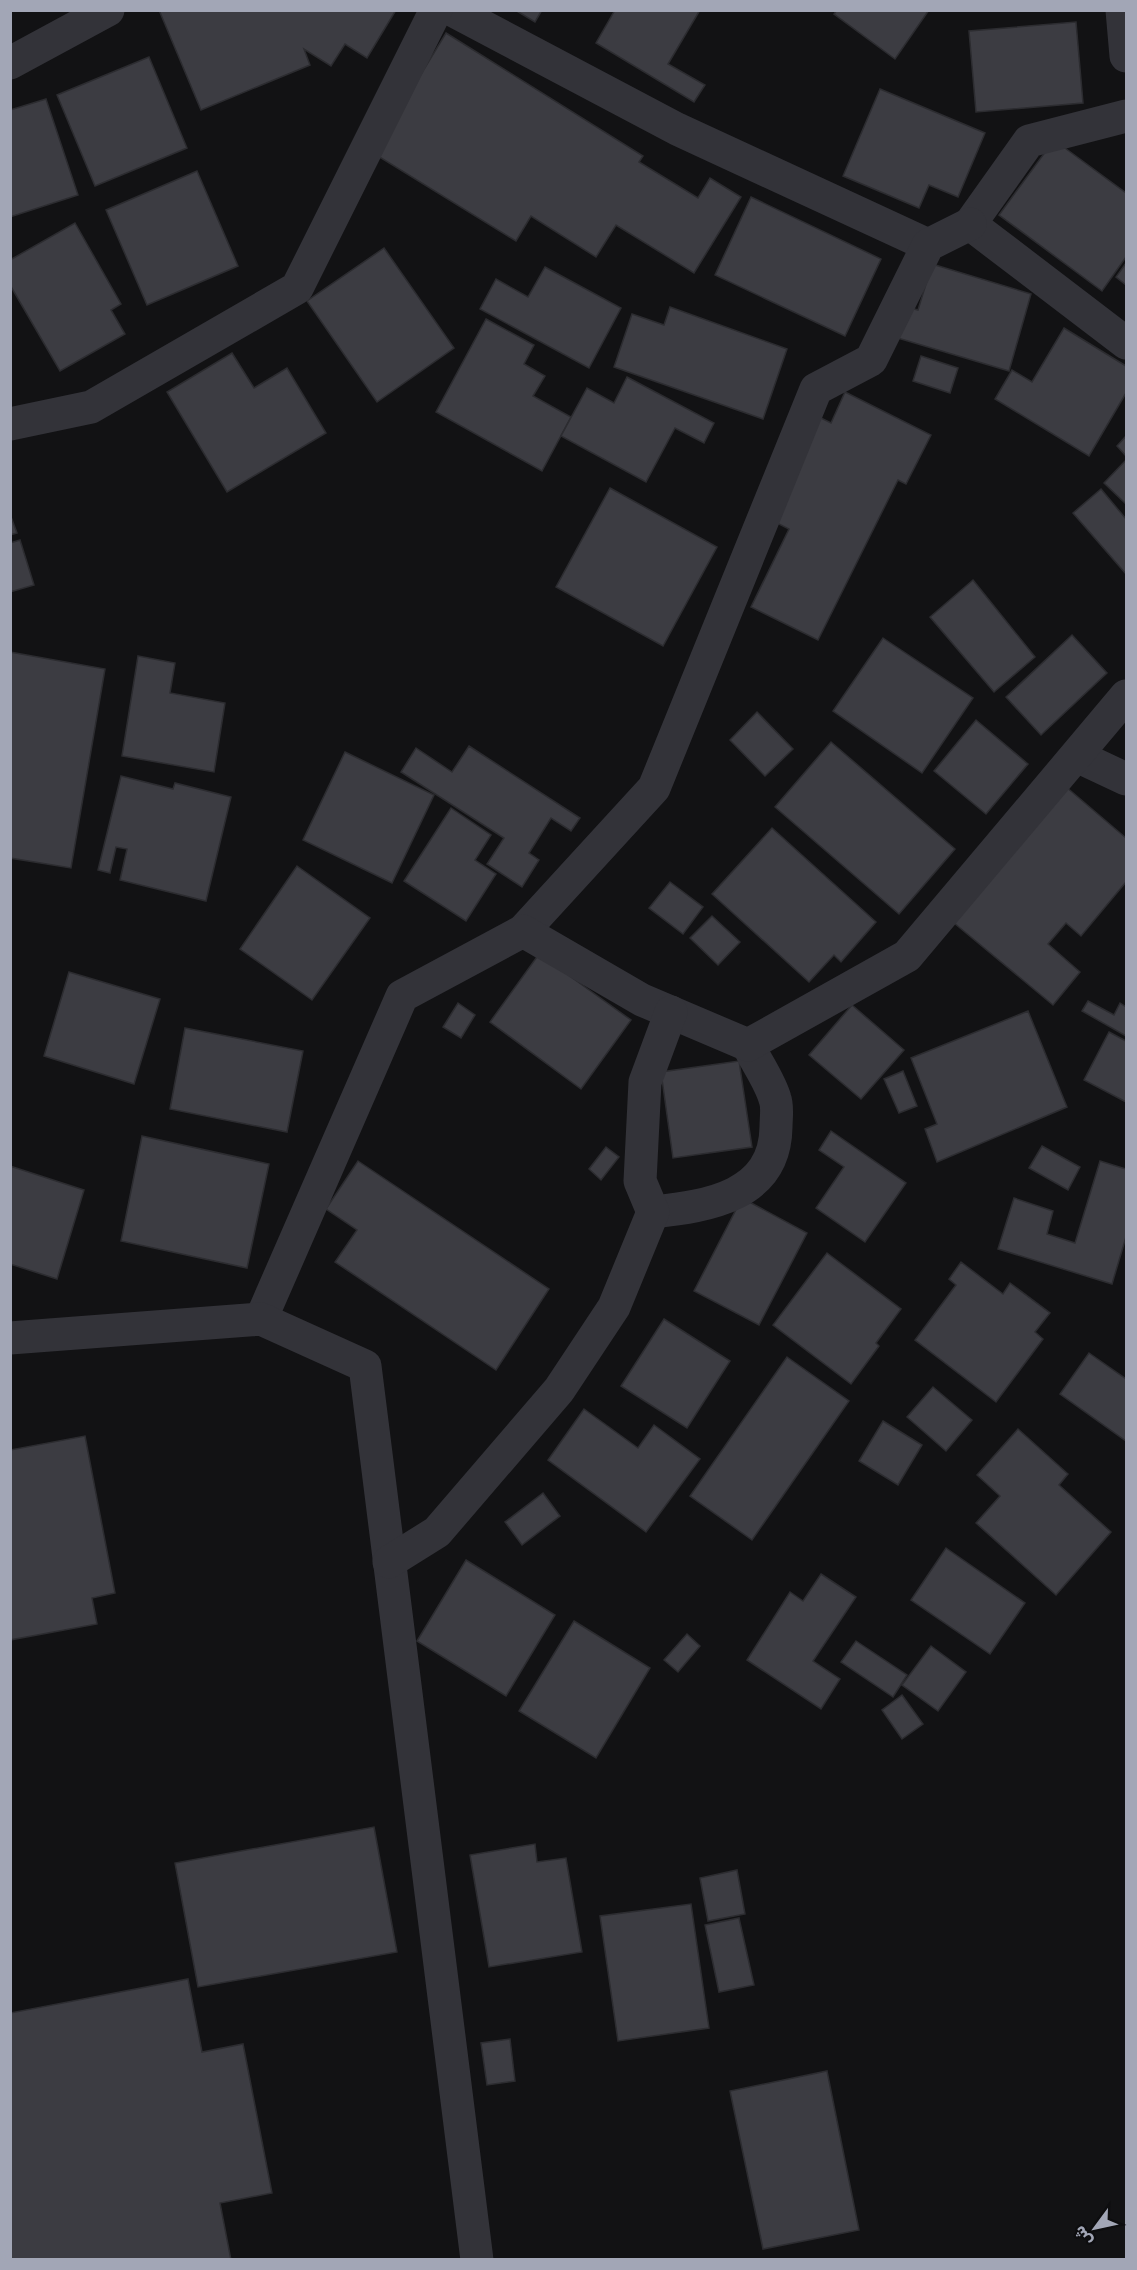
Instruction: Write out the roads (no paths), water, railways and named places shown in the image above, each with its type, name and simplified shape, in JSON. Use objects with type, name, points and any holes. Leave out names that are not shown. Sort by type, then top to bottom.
[{"type":"street","points":[[10,63],[108,10]]},
{"type":"street","points":[[10,424],[91,407],[297,288],[436,10]]},
{"type":"street","points":[[452,10],[677,129],[928,245]]},
{"type":"street","points":[[1122,10],[1126,56]]},
{"type":"street","points":[[261,1319],[402,996],[523,931],[654,788],[816,390],[871,360],[928,245],[970,224],[1029,141],[1126,116]]},
{"type":"street","points":[[970,224],[1126,343]]},
{"type":"street","points":[[748,1045],[907,956],[1126,696]]},
{"type":"street","points":[[1077,756],[1126,779]]},
{"type":"street","points":[[523,931],[642,1000],[748,1045],[776,1100],[776,1144],[764,1170],[746,1188],[722,1200],[687,1209],[653,1212]]},
{"type":"street","points":[[389,1562],[437,1532],[559,1390],[614,1307],[653,1212],[640,1181],[645,1082],[672,1012]]},
{"type":"street","points":[[10,1338],[261,1319],[364,1366],[477,2259]]}]
